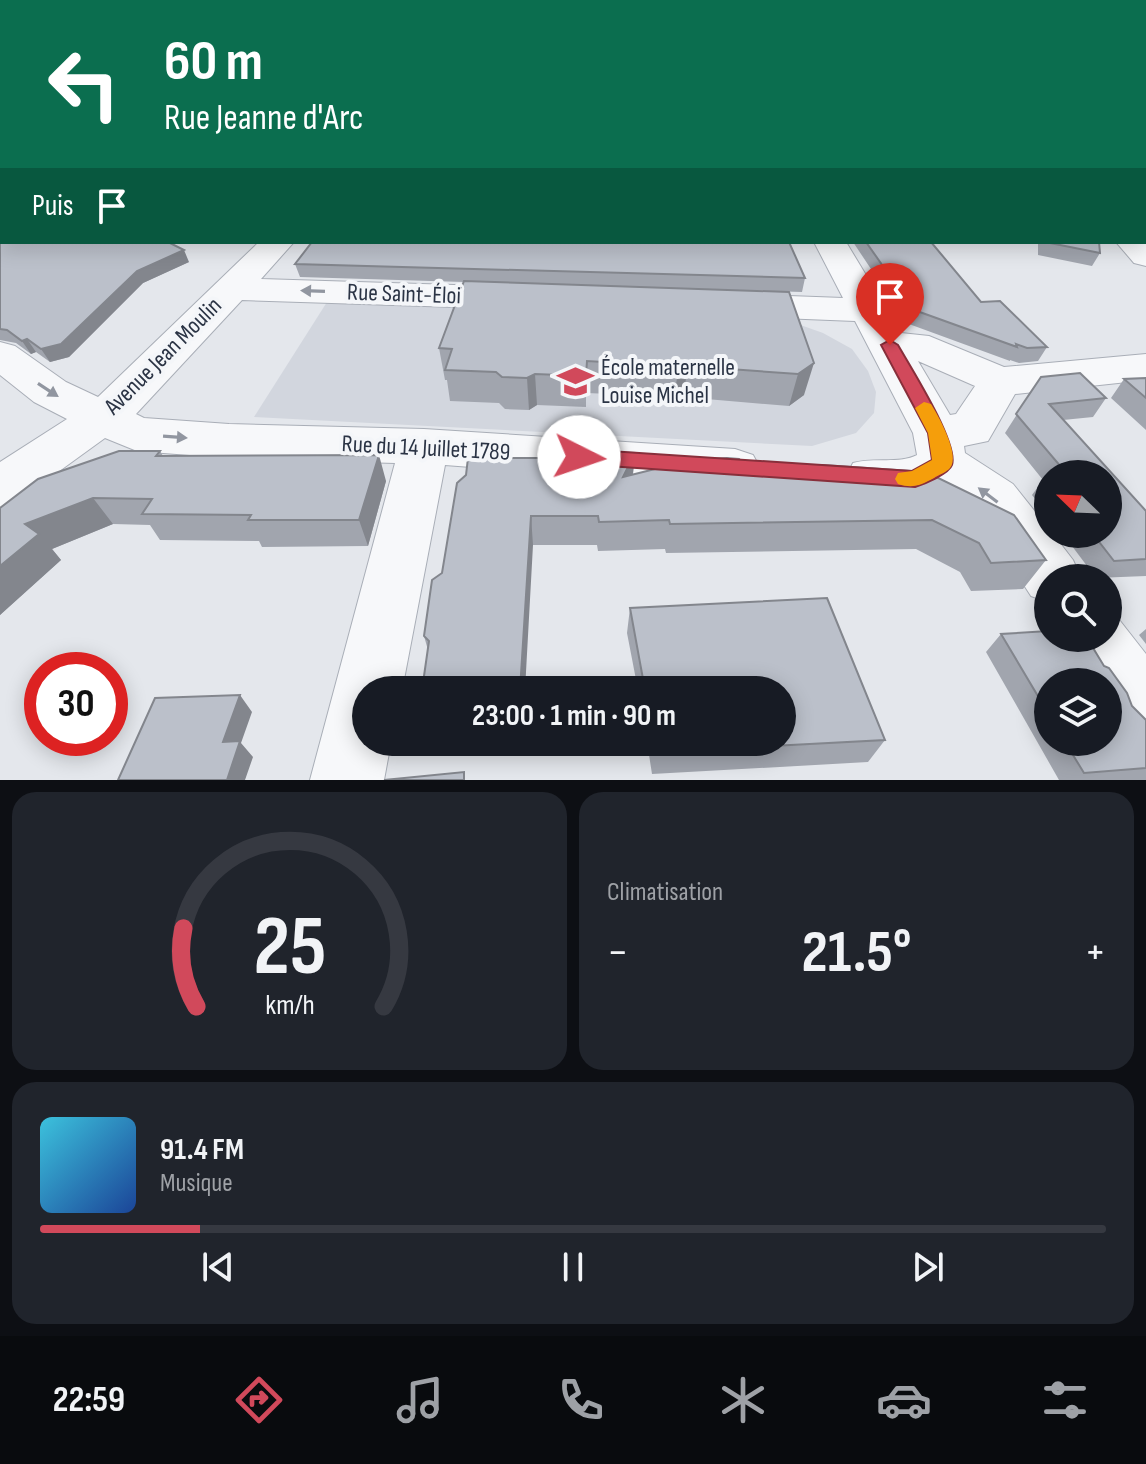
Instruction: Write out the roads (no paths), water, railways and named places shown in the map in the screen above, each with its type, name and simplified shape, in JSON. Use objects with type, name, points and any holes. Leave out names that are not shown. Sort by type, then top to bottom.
[{"type":"street","name":"Avenue Jean Moulin","points":[[0,487],[120,403],[276,244]]},
{"type":"street","points":[[831,244],[940,448],[995,498],[1042,564]]},
{"type":"street","name":"Rue Saint-Éloi","points":[[230,289],[549,299]]},
{"type":"street","points":[[692,303],[878,327],[1000,381],[1146,367]]},
{"type":"street","name":"Rue du 14 Juillet 1789","points":[[0,355],[50,392],[137,434],[229,441],[424,446],[915,479],[940,448],[971,429],[1000,381]]},
{"type":"street","points":[[371,676],[424,446]]},
{"type":"street","points":[[1105,652],[1146,709]]},
{"type":"street","points":[[347,780],[353,756]]},
{"type":"place","name":"École maternelle Louise Michel","points":[[575,381]]}]
